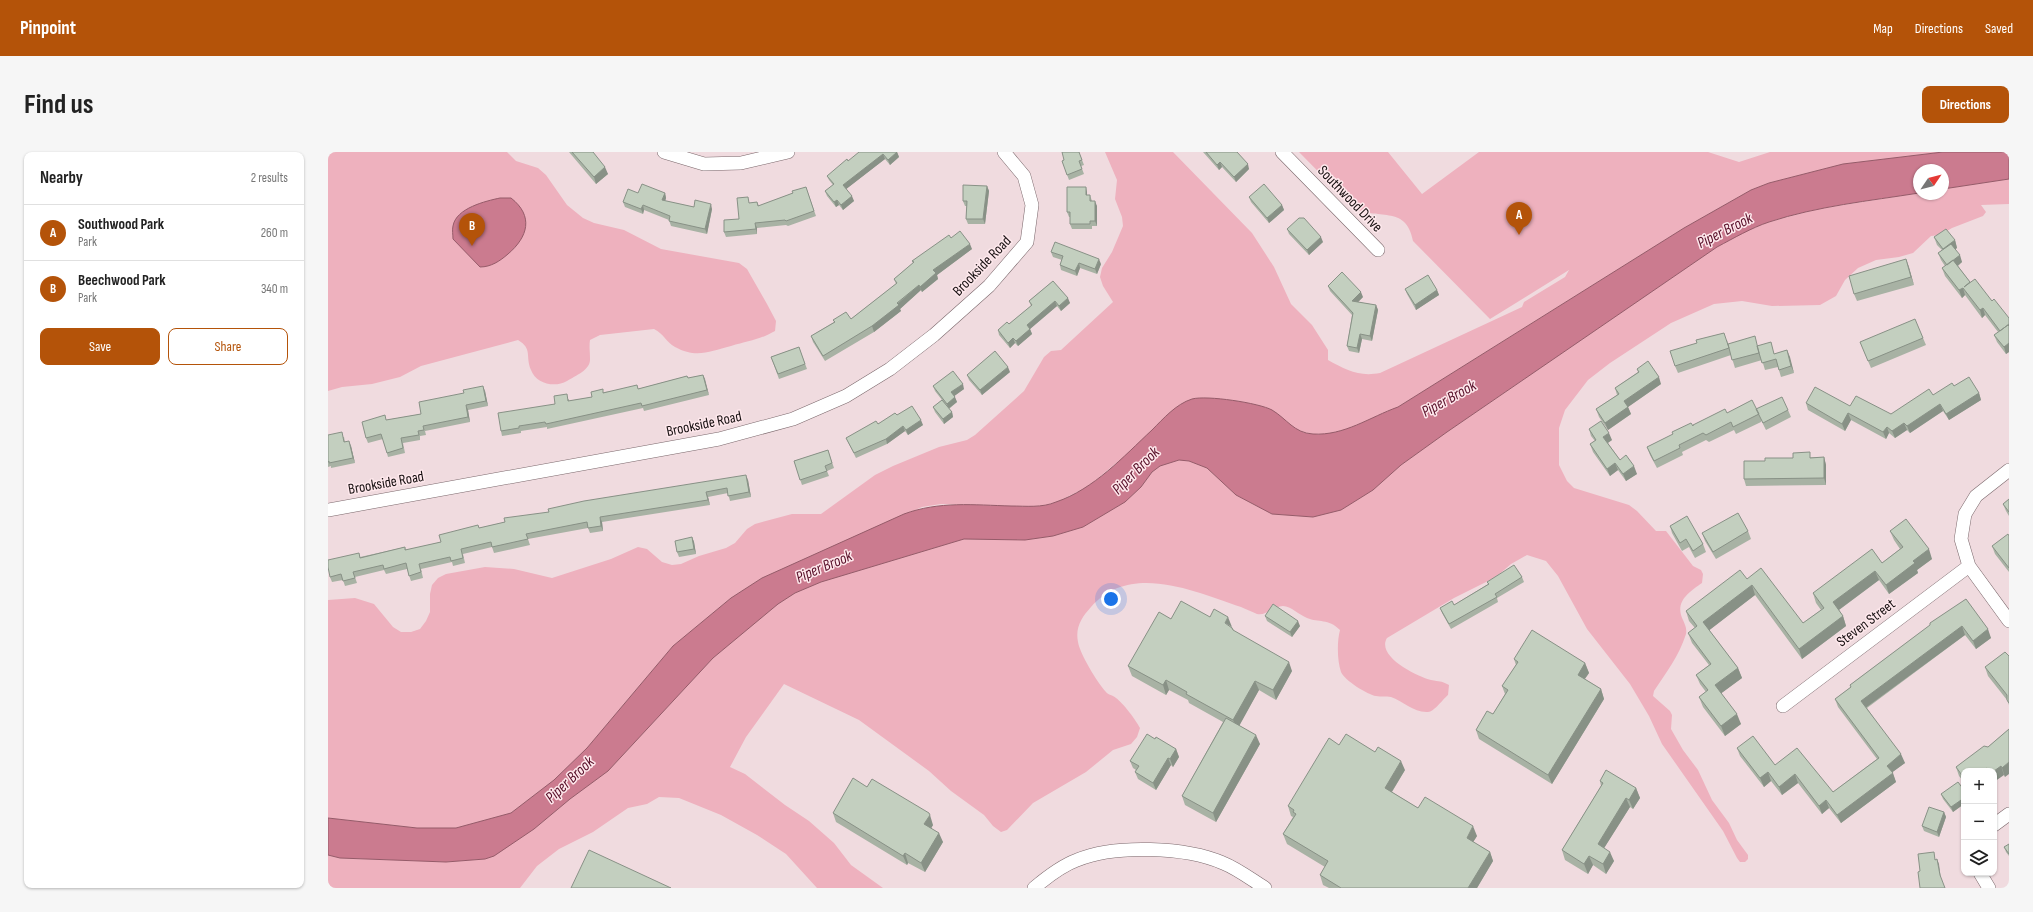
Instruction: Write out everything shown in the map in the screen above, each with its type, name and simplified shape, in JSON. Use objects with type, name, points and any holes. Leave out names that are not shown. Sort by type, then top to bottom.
[{"type":"street","points":[[664,152],[704,164],[741,163],[788,152]]},
{"type":"street","name":"Brookside Road","points":[[328,510],[719,439],[793,419],[846,396],[890,369],[934,335],[989,286],[1027,242],[1032,205],[1024,176],[1004,152]]},
{"type":"street","name":"Southwood Drive","points":[[1282,152],[1378,250]]},
{"type":"street","points":[[2009,470],[1976,496],[1965,514],[1962,539],[1969,566],[2009,621]]},
{"type":"street","name":"Steven Street","points":[[1784,706],[1969,566]]},
{"type":"street","points":[[1997,823],[2009,814]]},
{"type":"street","points":[[1034,888],[1055,871],[1077,860],[1112,850],[1168,851],[1206,857],[1225,864],[1265,888]]},
{"type":"street","points":[[1982,876],[1989,888]]},
{"type":"shaded area","points":[[328,152],[507,152],[516,161],[538,168],[546,175],[567,205],[583,218],[594,223],[624,230],[661,249],[739,263],[747,269],[776,321],[775,331],[753,340],[703,353],[690,353],[683,351],[669,343],[654,329],[600,335],[590,340],[590,362],[586,369],[567,381],[557,384],[546,383],[537,379],[533,375],[529,365],[526,347],[518,340],[421,366],[400,377],[372,384],[342,387],[328,391]]},
{"type":"shaded area","points":[[1105,152],[1173,152],[1252,233],[1274,267],[1291,304],[1312,325],[1328,350],[1328,360],[1353,372],[1372,374],[1380,373],[1522,307],[1524,302],[1565,277],[1569,270],[1490,319],[1413,241],[1409,229],[1404,222],[1397,217],[1362,211],[1353,207],[1299,152],[1388,152],[1422,194],[1479,152],[1708,152],[1739,162],[1770,152],[1943,152],[1843,164],[1769,183],[1751,190],[1684,228],[1398,407],[1348,428],[1321,434],[1308,433],[1296,429],[1272,410],[1116,463],[1089,486],[1055,503],[1037,507],[941,504],[922,507],[762,578],[731,598],[673,646],[587,748],[554,780],[511,813],[456,828],[417,828],[328,818],[328,600],[355,598],[374,604],[393,627],[401,632],[411,632],[420,629],[426,621],[430,612],[430,594],[432,585],[438,578],[446,574],[485,567],[514,569],[552,578],[611,559],[638,547],[647,549],[662,562],[672,565],[681,564],[699,556],[726,548],[735,543],[747,529],[755,524],[792,514],[821,514],[875,475],[939,447],[967,440],[975,435],[1024,391],[1044,357],[1051,351],[1061,350],[1113,302],[1103,286],[1100,277],[1102,268],[1112,252],[1123,226],[1122,217],[1115,199],[1117,180]]},
{"type":"shaded area","points":[[2009,179],[2009,204],[1981,205],[1986,212],[1983,216],[1952,228],[1940,235],[1931,236],[1913,253],[1899,257],[1876,260],[1858,268],[1845,280],[1836,296],[1820,305],[1772,306],[1742,301],[1714,304],[1671,323],[1610,363],[1588,380],[1565,410],[1559,428],[1559,465],[1567,481],[1574,488],[1629,505],[1637,511],[1656,531],[1666,531],[1693,566],[1701,570],[1703,574],[1702,583],[1684,598],[1680,608],[1686,627],[1686,634],[1676,657],[1654,691],[1653,696],[1670,711],[1672,715],[1671,729],[1683,750],[1698,770],[1712,800],[1729,823],[1737,840],[1748,855],[1748,859],[1745,862],[1740,862],[1737,858],[1723,831],[1662,744],[1649,716],[1630,684],[1587,629],[1558,576],[1546,561],[1527,555],[1511,564],[1496,577],[1454,598],[1387,638],[1385,645],[1387,652],[1399,664],[1424,678],[1449,685],[1448,695],[1436,708],[1428,712],[1413,709],[1391,697],[1372,695],[1351,683],[1341,672],[1338,651],[1340,630],[1336,626],[1327,622],[1304,617],[1289,607],[1280,606],[1264,614],[1257,614],[1203,594],[1163,584],[1143,583],[1124,586],[1107,593],[1091,607],[1082,619],[1078,627],[1077,637],[1079,647],[1085,660],[1102,687],[1107,693],[1115,697],[1122,704],[1140,728],[1137,737],[1131,744],[1113,750],[1086,772],[1033,803],[1007,830],[1001,832],[993,826],[984,815],[951,791],[929,771],[859,720],[784,684],[746,737],[730,767],[745,774],[785,805],[809,821],[834,843],[851,865],[883,888],[817,888],[786,854],[757,835],[721,815],[679,798],[659,797],[647,804],[628,808],[593,832],[559,849],[537,866],[520,888],[328,888],[328,855],[340,858],[446,862],[485,859],[534,829],[570,799],[608,771],[713,658],[778,604],[795,593],[821,582],[964,539],[1025,540],[1053,536],[1083,527],[1125,502],[1141,487],[1152,472],[1160,466],[1179,460],[1189,461],[1207,468],[1236,495],[1272,514],[1313,517],[1341,510],[1373,490],[1401,465],[1447,432],[1717,247],[1742,233],[1769,222],[1818,209],[1913,194],[1913,200],[1949,200],[1949,188]]},
{"type":"water","name":"Piper Brook","points":[[1943,152],[2009,152],[2009,179],[1949,188],[1949,164],[1913,164],[1913,194],[1844,204],[1787,216],[1743,233],[1717,247],[1447,432],[1401,465],[1373,490],[1341,510],[1313,517],[1272,514],[1236,495],[1207,468],[1189,461],[1179,460],[1160,466],[1152,472],[1141,487],[1125,502],[1083,527],[1053,536],[1025,540],[964,539],[821,582],[795,593],[778,604],[713,658],[608,771],[570,799],[534,829],[494,856],[485,859],[446,862],[340,858],[328,855],[328,818],[417,828],[456,828],[511,813],[554,780],[587,748],[673,646],[731,598],[762,578],[904,514],[917,510],[943,505],[1034,506],[1056,502],[1083,489],[1095,481],[1119,461],[1170,412],[1186,401],[1192,399],[1220,399],[1245,402],[1265,407],[1272,410],[1291,425],[1306,433],[1324,434],[1357,425],[1398,407],[1684,228],[1751,190],[1769,183],[1843,164]]},
{"type":"water","points":[[500,198],[511,198],[523,212],[526,226],[524,234],[515,247],[502,259],[492,265],[480,267],[453,239],[453,226],[455,220],[465,210],[480,203]]},
{"type":"building","points":[[572,152],[593,152],[605,167],[594,177]]},
{"type":"building","points":[[859,152],[897,152],[888,160],[883,154],[843,185],[852,196],[841,205],[837,200],[834,202],[825,191],[834,184],[827,176],[847,159],[848,161]]},
{"type":"building","points":[[1062,152],[1079,152],[1082,160],[1079,161],[1082,169],[1067,175],[1062,161],[1064,160]]},
{"type":"building","points":[[1206,152],[1237,152],[1248,164],[1234,177],[1220,162],[1217,165]]},
{"type":"building","points":[[642,184],[665,193],[662,200],[694,207],[695,200],[711,204],[705,229],[669,221],[670,216],[643,205],[641,209],[623,202],[628,189],[638,193]]},
{"type":"building","points":[[1264,184],[1282,205],[1267,218],[1249,197]]},
{"type":"building","points":[[963,185],[987,186],[983,219],[966,219],[967,201],[963,201]]},
{"type":"building","points":[[806,187],[814,211],[786,221],[755,223],[756,229],[724,232],[724,220],[739,219],[737,198],[748,197],[749,203],[757,202],[758,206],[793,193],[792,191]]},
{"type":"building","points":[[1067,187],[1086,187],[1086,195],[1090,195],[1090,201],[1095,201],[1095,221],[1090,221],[1090,224],[1070,224],[1070,212],[1067,212]]},
{"type":"building","points":[[1299,218],[1304,218],[1321,237],[1307,250],[1287,229]]},
{"type":"building","points":[[1946,229],[1955,240],[1943,249],[1934,237]]},
{"type":"building","points":[[960,231],[970,244],[933,270],[936,273],[920,287],[919,285],[897,303],[899,305],[872,326],[823,356],[811,336],[835,322],[833,320],[846,312],[851,319],[897,283],[894,279],[914,262],[912,261],[949,235],[951,238]]},
{"type":"building","points":[[1055,242],[1099,259],[1095,269],[1079,263],[1075,271],[1060,265],[1063,256],[1051,252]]},
{"type":"building","points":[[1951,244],[1960,255],[1947,265],[1938,253]]},
{"type":"building","points":[[1906,259],[1911,277],[1854,294],[1849,276]]},
{"type":"building","points":[[1953,260],[1970,282],[1964,287],[1975,279],[1992,301],[1994,299],[2009,318],[2009,324],[2000,331],[1983,308],[1980,310],[1963,288],[1959,290],[1942,268]]},
{"type":"building","points":[[1342,272],[1361,292],[1352,301],[1376,305],[1370,336],[1360,334],[1357,348],[1347,346],[1353,313],[1328,286]]},
{"type":"building","points":[[1428,275],[1437,290],[1415,305],[1405,289]]},
{"type":"building","points":[[1053,281],[1068,298],[1059,306],[1055,301],[1027,325],[1030,329],[1016,341],[1013,338],[1008,343],[998,330],[1007,322],[1009,324],[1032,305],[1029,301]]},
{"type":"building","points":[[1915,319],[1923,338],[1868,361],[1860,342]]},
{"type":"building","points":[[2008,325],[2009,343],[2004,347],[1994,335]]},
{"type":"building","points":[[1724,333],[1729,348],[1675,366],[1670,351],[1697,343],[1696,340]]},
{"type":"building","points":[[1755,336],[1759,353],[1732,360],[1728,344]]},
{"type":"building","points":[[1771,342],[1774,354],[1787,350],[1791,366],[1779,370],[1776,359],[1762,363],[1757,346]]},
{"type":"building","points":[[799,347],[805,364],[778,374],[771,357]]},
{"type":"building","points":[[995,351],[1008,367],[980,390],[967,375]]},
{"type":"building","points":[[1648,361],[1659,377],[1624,401],[1628,407],[1605,423],[1596,409],[1619,394],[1615,388],[1639,372],[1637,369]]},
{"type":"building","points":[[953,371],[963,384],[951,392],[955,397],[947,404],[933,386]]},
{"type":"building","points":[[703,375],[707,390],[642,406],[641,403],[546,424],[545,422],[519,426],[519,428],[501,431],[498,413],[555,404],[554,396],[567,394],[568,401],[592,397],[591,392],[603,389],[603,393],[637,385],[638,389],[687,376],[688,378]]},
{"type":"building","points":[[1969,377],[1979,393],[1946,414],[1940,404],[1907,426],[1904,423],[1892,431],[1887,427],[1883,432],[1848,413],[1842,424],[1806,403],[1815,387],[1850,406],[1856,396],[1891,414],[1929,389],[1933,395],[1952,383],[1954,386]]},
{"type":"building","points":[[483,386],[486,401],[466,405],[468,417],[423,426],[424,430],[418,431],[419,435],[401,438],[403,448],[387,453],[381,434],[366,438],[362,422],[385,415],[386,420],[421,414],[419,402],[464,393],[463,390]]},
{"type":"building","points":[[1782,397],[1788,410],[1763,423],[1756,409]]},
{"type":"building","points":[[942,400],[952,412],[943,419],[933,407]]},
{"type":"building","points":[[1752,400],[1759,414],[1733,427],[1731,422],[1706,435],[1703,433],[1679,445],[1680,448],[1654,461],[1647,447],[1691,423],[1693,426],[1725,409],[1727,413]]},
{"type":"building","points":[[912,406],[921,420],[906,430],[903,426],[886,439],[854,453],[846,438],[876,421],[878,424],[895,413],[897,415]]},
{"type":"building","points":[[1601,421],[1609,433],[1603,437],[1620,460],[1626,455],[1634,466],[1623,474],[1615,463],[1607,469],[1590,444],[1596,440],[1589,429]]},
{"type":"building","points":[[342,432],[344,442],[349,441],[353,458],[329,463],[328,435]]},
{"type":"building","points":[[828,450],[832,463],[825,466],[827,471],[800,480],[794,461]]},
{"type":"building","points":[[1810,452],[1810,458],[1824,457],[1824,478],[1744,479],[1744,461],[1765,461],[1765,458],[1793,458],[1793,453]]},
{"type":"building","points":[[746,475],[749,492],[728,496],[727,488],[706,492],[708,500],[600,517],[601,526],[588,528],[587,522],[526,534],[528,539],[492,547],[491,542],[461,549],[463,558],[451,561],[450,557],[419,564],[421,572],[409,576],[406,563],[384,569],[383,565],[353,572],[355,578],[343,581],[341,574],[330,577],[328,560],[359,553],[360,558],[405,547],[405,550],[441,542],[439,535],[478,525],[479,528],[505,522],[504,518],[549,512],[548,509],[584,501]]},
{"type":"building","points":[[2009,499],[2009,512],[2003,504]]},
{"type":"building","points":[[1738,513],[1748,531],[1713,552],[1702,533]]},
{"type":"building","points":[[1687,516],[1703,544],[1693,551],[1686,539],[1680,543],[1670,526]]},
{"type":"building","points":[[1906,519],[1929,549],[1913,561],[1915,563],[1886,585],[1875,571],[1833,602],[1843,616],[1799,649],[1752,585],[1703,622],[1738,668],[1715,685],[1737,714],[1721,726],[1699,697],[1708,690],[1696,675],[1711,664],[1688,633],[1697,626],[1686,611],[1740,570],[1747,579],[1761,568],[1803,623],[1824,608],[1813,593],[1872,549],[1882,563],[1903,547],[1890,531]]},
{"type":"building","points":[[2008,534],[2009,536],[2009,568],[1992,546]]},
{"type":"building","points":[[692,537],[694,549],[677,552],[675,541]]},
{"type":"building","points":[[1514,565],[1522,577],[1495,594],[1497,597],[1449,624],[1440,608],[1452,601],[1454,605],[1489,584],[1487,582]]},
{"type":"building","points":[[1966,599],[1988,629],[1973,641],[1962,626],[1861,701],[1901,754],[1887,766],[1893,773],[1837,815],[1826,800],[1819,806],[1795,774],[1779,787],[1768,772],[1760,778],[1737,748],[1753,736],[1775,765],[1797,748],[1833,792],[1879,758],[1835,699],[1851,687],[1850,685],[1930,625],[1930,623]]},
{"type":"building","points":[[1181,601],[1210,617],[1214,609],[1228,617],[1225,623],[1233,630],[1289,662],[1273,690],[1255,681],[1233,720],[1186,694],[1187,692],[1166,680],[1163,685],[1128,666],[1159,612],[1171,619]]},
{"type":"building","points":[[1273,604],[1298,621],[1290,632],[1265,616]]},
{"type":"building","points":[[1532,630],[1585,663],[1578,675],[1601,689],[1548,775],[1476,730],[1487,711],[1493,714],[1508,690],[1502,686],[1518,662],[1514,659]]},
{"type":"building","points":[[2005,652],[2009,656],[2009,703],[2007,700],[2007,695],[1985,667]]},
{"type":"building","points":[[1226,718],[1256,735],[1213,813],[1182,796]]},
{"type":"building","points":[[2009,729],[2009,762],[2002,768],[2001,766],[1997,769],[1961,768],[1961,774],[1956,767],[1984,746],[1988,747]]},
{"type":"building","points":[[1147,734],[1155,739],[1156,737],[1176,749],[1170,759],[1168,758],[1153,783],[1135,772],[1139,766],[1130,761]]},
{"type":"building","points":[[1346,734],[1375,752],[1378,747],[1401,761],[1385,788],[1418,808],[1425,797],[1473,826],[1467,838],[1490,852],[1468,888],[1341,888],[1320,875],[1328,861],[1283,834],[1296,814],[1293,812],[1294,810],[1288,806],[1329,738],[1339,745]]},
{"type":"building","points":[[1606,770],[1636,788],[1629,800],[1626,798],[1598,844],[1610,852],[1603,864],[1589,856],[1584,864],[1562,850],[1603,783],[1600,781]]},
{"type":"building","points":[[853,778],[867,787],[872,779],[929,813],[930,815],[924,824],[939,833],[921,863],[905,853],[903,856],[833,813]]},
{"type":"building","points":[[1958,782],[1961,786],[1961,800],[1951,807],[1941,794]]},
{"type":"building","points":[[1929,807],[1944,812],[1937,832],[1922,826]]},
{"type":"building","points":[[2009,844],[2009,854],[2004,847]]},
{"type":"building","points":[[589,850],[671,888],[571,888]]},
{"type":"building","points":[[1934,852],[1935,860],[1937,859],[1940,875],[1945,888],[1920,888],[1918,854]]},
{"type":"place","name":"Southwood Park","points":[[1519,235]]},
{"type":"place","name":"Beechwood Park","points":[[472,246]]}]
